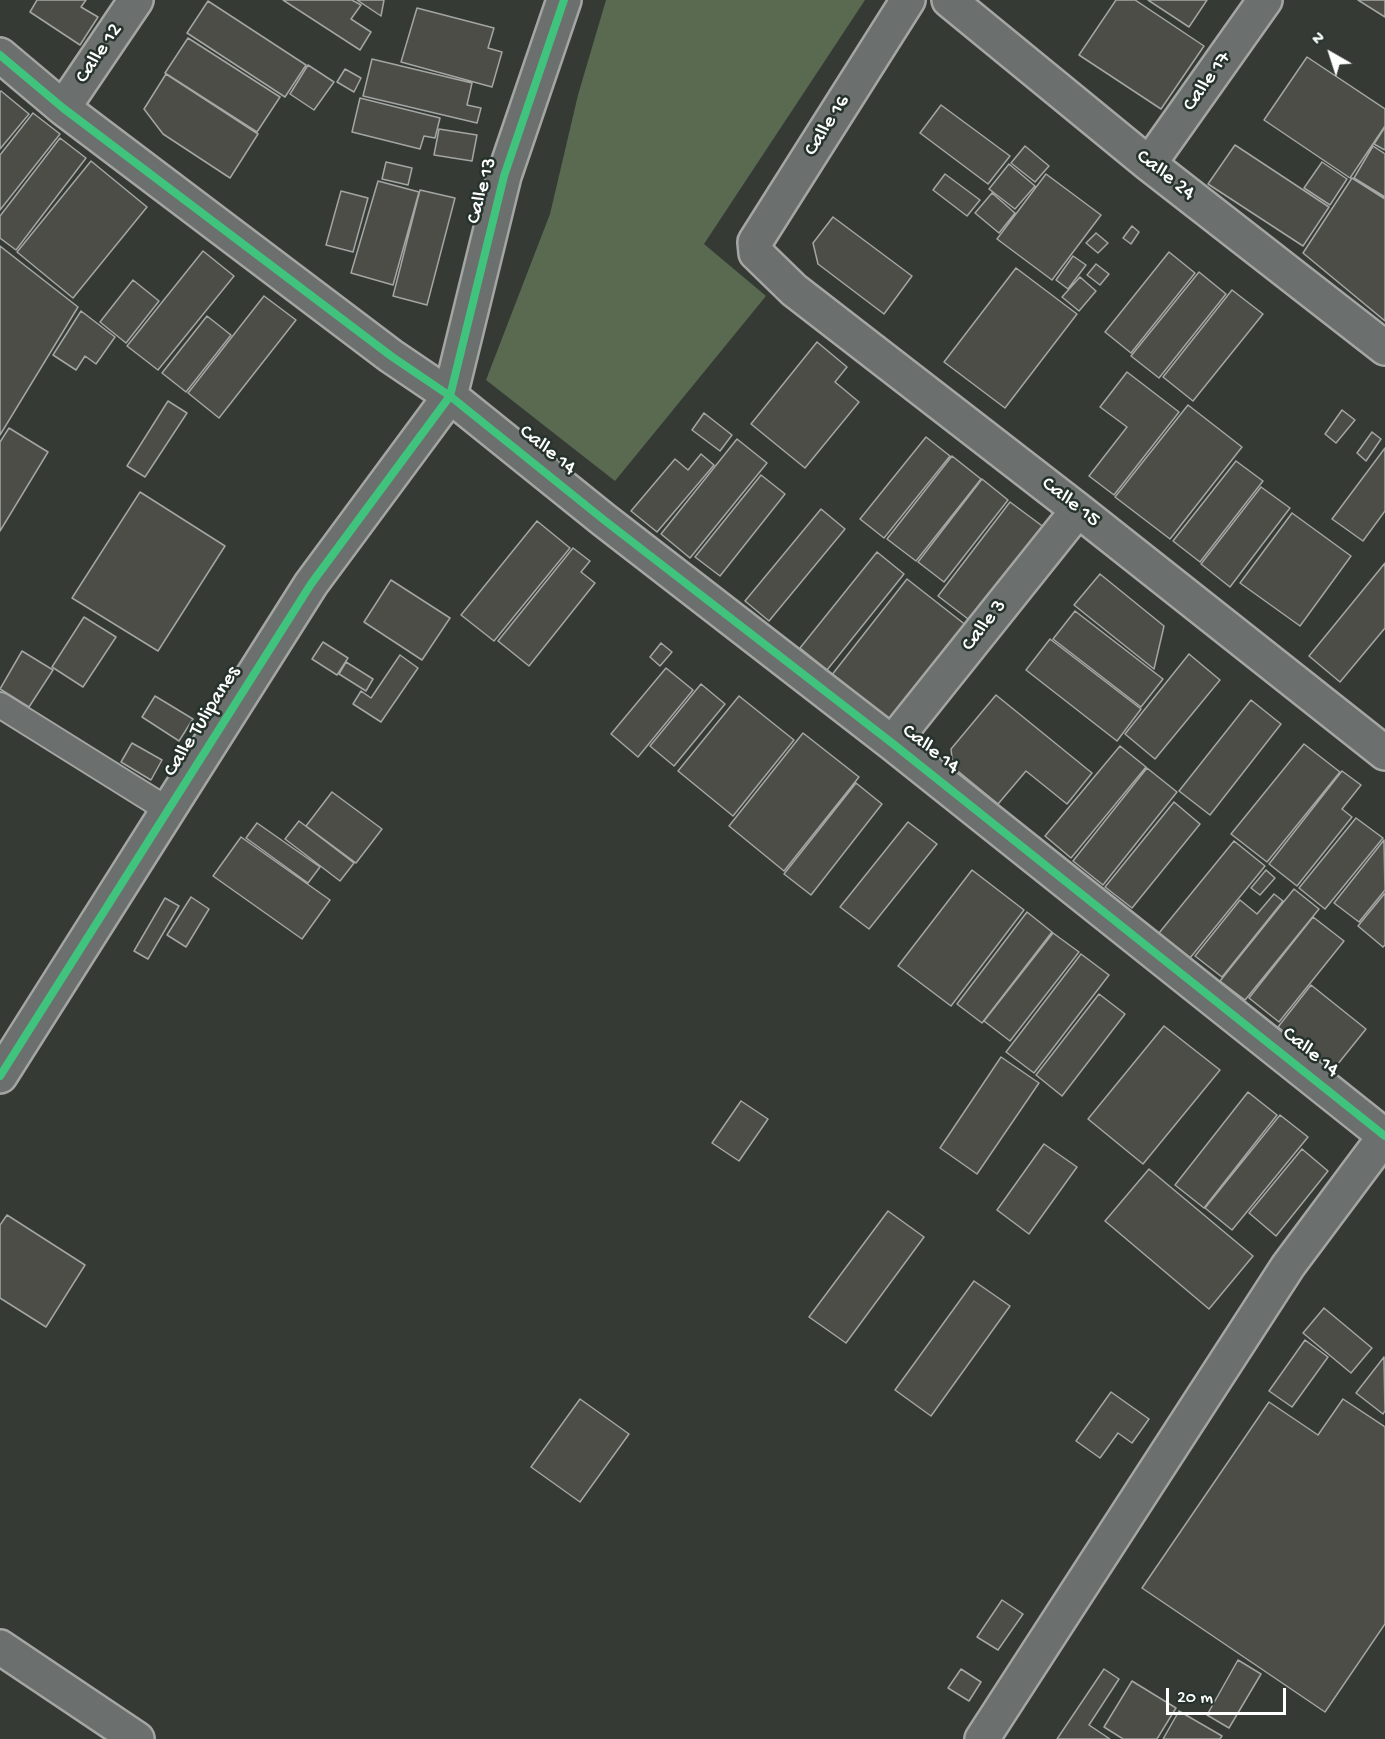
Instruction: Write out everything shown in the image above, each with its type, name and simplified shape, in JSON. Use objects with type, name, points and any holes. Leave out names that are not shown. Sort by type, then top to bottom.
[{"type":"street","name":"Calle 12","points":[[63,108],[136,0]]},
{"type":"street","name":"Calle 13","points":[[450,396],[504,176],[564,0]]},
{"type":"street","name":"Calle 16","points":[[756,253],[755,242],[908,0]]},
{"type":"street","name":"Calle 24","points":[[949,0],[1149,164],[1385,348]]},
{"type":"street","name":"Calle 17","points":[[1149,164],[1265,0]]},
{"type":"street","name":"Calle 14","points":[[0,55],[63,108],[391,356],[450,396],[604,520],[892,743],[1385,1136]]},
{"type":"street","name":"Calle 15","points":[[756,253],[794,290],[1078,510],[1385,753]]},
{"type":"street","name":"Calle Tulipanes","points":[[0,1077],[311,584],[450,396]]},
{"type":"street","name":"Calle 3","points":[[892,743],[1078,510]]},
{"type":"street","points":[[982,1739],[1287,1266],[1385,1136]]},
{"type":"street","points":[[0,1647],[137,1739]]},
{"type":"lane","points":[[0,705],[168,810]]},
{"type":"green space","points":[[606,0],[865,0],[704,244],[766,296],[615,481],[486,380],[550,214],[578,95]]},
{"type":"building","points":[[37,0],[86,0],[81,7],[98,17],[80,45],[30,12]]},
{"type":"building","points":[[283,0],[352,0],[361,5],[351,19],[371,32],[360,50]]},
{"type":"building","points":[[357,0],[384,0],[381,16]]},
{"type":"building","points":[[1116,0],[1135,0],[1204,46],[1161,109],[1079,55]]},
{"type":"building","points":[[1148,0],[1207,0],[1189,27]]},
{"type":"building","points":[[1358,0],[1385,0],[1385,17]]},
{"type":"building","points":[[208,1],[306,65],[285,97],[187,33]]},
{"type":"building","points":[[417,8],[494,28],[488,48],[502,52],[492,87],[401,62]]},
{"type":"building","points":[[188,38],[280,97],[257,132],[165,73]]},
{"type":"building","points":[[1307,57],[1385,109],[1385,126],[1350,178],[1264,120]]},
{"type":"building","points":[[372,59],[472,83],[467,105],[481,108],[477,123],[363,96]]},
{"type":"building","points":[[308,65],[334,82],[314,110],[290,94]]},
{"type":"building","points":[[345,69],[361,78],[354,92],[337,82]]},
{"type":"building","points":[[166,74],[258,134],[230,178],[163,134],[144,109]]},
{"type":"building","points":[[0,92],[29,114],[0,149]]},
{"type":"building","points":[[360,98],[440,118],[435,138],[424,136],[420,149],[352,132]]},
{"type":"building","points":[[941,105],[1010,156],[988,184],[920,133]]},
{"type":"building","points":[[33,113],[60,134],[0,210],[0,155]]},
{"type":"building","points":[[1385,127],[1385,150],[1374,144]]},
{"type":"building","points":[[439,129],[477,135],[472,161],[434,155]]},
{"type":"building","points":[[60,138],[86,158],[16,250],[0,238],[0,216]]},
{"type":"building","points":[[1235,145],[1329,207],[1303,246],[1208,184]]},
{"type":"building","points":[[1025,146],[1049,166],[1035,182],[1011,163]]},
{"type":"building","points":[[1373,146],[1385,154],[1385,197],[1354,178]]},
{"type":"building","points":[[91,161],[147,207],[73,298],[17,252]]},
{"type":"building","points":[[386,162],[412,168],[408,185],[382,179]]},
{"type":"building","points":[[1322,162],[1347,179],[1330,205],[1304,188]]},
{"type":"building","points":[[1009,164],[1035,186],[1015,209],[989,189]]},
{"type":"building","points":[[945,174],[980,200],[967,216],[933,190]]},
{"type":"building","points":[[1046,174],[1101,215],[1052,280],[997,239]]},
{"type":"building","points":[[1352,178],[1385,199],[1385,321],[1303,253]]},
{"type":"building","points":[[378,181],[419,192],[393,285],[351,273]]},
{"type":"building","points":[[420,190],[455,198],[427,305],[393,296]]},
{"type":"building","points":[[341,191],[368,198],[353,252],[326,245]]},
{"type":"building","points":[[992,193],[1015,213],[999,233],[975,213]]},
{"type":"building","points":[[833,217],[912,276],[884,314],[818,264],[813,243]]},
{"type":"building","points":[[1132,226],[1139,232],[1131,244],[1123,238]]},
{"type":"building","points":[[1096,233],[1108,243],[1098,253],[1086,243]]},
{"type":"building","points":[[0,246],[78,307],[0,435]]},
{"type":"building","points":[[203,251],[234,276],[158,370],[127,346]]},
{"type":"building","points":[[1169,252],[1195,273],[1131,353],[1105,332]]},
{"type":"building","points":[[1073,256],[1086,265],[1068,289],[1056,280]]},
{"type":"building","points":[[1096,264],[1109,274],[1100,285],[1087,275]]},
{"type":"building","points":[[1016,268],[1077,314],[1005,408],[944,362]]},
{"type":"building","points":[[1199,272],[1226,294],[1159,378],[1131,356]]},
{"type":"building","points":[[1080,277],[1096,291],[1079,311],[1062,297]]},
{"type":"building","points":[[133,280],[159,301],[126,343],[100,322]]},
{"type":"building","points":[[1232,290],[1263,314],[1193,401],[1163,377]]},
{"type":"building","points":[[264,296],[296,320],[219,418],[188,393]]},
{"type":"building","points":[[81,311],[115,337],[96,364],[85,356],[76,370],[53,355]]},
{"type":"building","points":[[207,316],[231,335],[186,392],[162,373]]},
{"type":"building","points":[[817,342],[847,367],[835,382],[859,402],[805,468],[751,424]]},
{"type":"building","points":[[1127,372],[1179,412],[1114,495],[1089,476],[1127,427],[1100,407]]},
{"type":"building","points":[[168,401],[187,413],[145,477],[127,466]]},
{"type":"building","points":[[1188,405],[1242,447],[1170,539],[1115,497]]},
{"type":"building","points":[[1342,410],[1355,420],[1336,443],[1325,434]]},
{"type":"building","points":[[704,413],[732,435],[720,451],[692,430]]},
{"type":"building","points":[[9,428],[48,452],[0,531],[0,442]]},
{"type":"building","points":[[1372,432],[1381,439],[1366,461],[1357,453]]},
{"type":"building","points":[[926,437],[950,456],[884,538],[860,519]]},
{"type":"building","points":[[737,439],[767,463],[690,558],[661,534]]},
{"type":"building","points":[[1385,448],[1385,511],[1363,541],[1332,519]]},
{"type":"building","points":[[701,454],[714,465],[657,532],[631,511],[675,459],[688,470]]},
{"type":"building","points":[[952,456],[981,479],[916,561],[887,539]]},
{"type":"building","points":[[1236,461],[1263,481],[1200,562],[1173,541]]},
{"type":"building","points":[[761,475],[785,494],[720,576],[695,557]]},
{"type":"building","points":[[982,479],[1008,500],[944,582],[918,562]]},
{"type":"building","points":[[1261,487],[1290,508],[1230,587],[1201,564]]},
{"type":"building","points":[[140,492],[225,546],[158,651],[72,598]]},
{"type":"building","points":[[1010,502],[1045,528],[972,622],[938,596]]},
{"type":"building","points":[[821,509],[845,529],[769,621],[745,601]]},
{"type":"building","points":[[1292,513],[1351,556],[1300,626],[1240,583]]},
{"type":"building","points":[[537,521],[570,548],[494,641],[461,615]]},
{"type":"building","points":[[573,548],[590,561],[581,572],[595,583],[529,666],[498,641]]},
{"type":"building","points":[[877,552],[904,574],[827,670],[800,648]]},
{"type":"building","points":[[1385,563],[1385,628],[1340,682],[1309,656]]},
{"type":"building","points":[[1100,574],[1164,626],[1154,669],[1074,605]]},
{"type":"building","points":[[907,579],[967,626],[892,723],[831,676]]},
{"type":"building","points":[[391,580],[450,618],[422,660],[364,622]]},
{"type":"building","points":[[1075,611],[1163,679],[1141,707],[1053,639]]},
{"type":"building","points":[[84,617],[116,637],[83,687],[52,667]]},
{"type":"building","points":[[1050,639],[1141,709],[1117,741],[1026,670]]},
{"type":"building","points":[[323,642],[348,658],[337,675],[312,659]]},
{"type":"building","points":[[661,643],[672,652],[660,666],[650,657]]},
{"type":"building","points":[[22,651],[53,670],[29,707],[0,689]]},
{"type":"building","points":[[1189,654],[1220,680],[1155,759],[1125,734]]},
{"type":"building","points":[[400,655],[418,668],[381,722],[353,704],[361,691],[371,698]]},
{"type":"building","points":[[346,662],[373,679],[366,691],[339,674]]},
{"type":"building","points":[[666,668],[693,690],[638,757],[611,734]]},
{"type":"building","points":[[701,684],[725,704],[674,766],[650,746]]},
{"type":"building","points":[[996,695],[1092,773],[1067,804],[1026,771],[998,804],[953,767],[951,749]]},
{"type":"building","points":[[155,696],[193,719],[179,741],[142,717]]},
{"type":"building","points":[[739,696],[794,740],[733,816],[678,771]]},
{"type":"building","points":[[1251,700],[1281,724],[1210,815],[1179,791]]},
{"type":"building","points":[[803,733],[859,777],[784,871],[729,826]]},
{"type":"building","points":[[132,743],[162,760],[151,780],[121,762]]},
{"type":"building","points":[[1304,744],[1340,772],[1267,862],[1231,834]]},
{"type":"building","points":[[1120,746],[1146,767],[1071,858],[1045,836]]},
{"type":"building","points":[[1147,768],[1177,792],[1103,885],[1073,861]]},
{"type":"building","points":[[1342,771],[1361,785],[1342,809],[1352,817],[1297,886],[1269,864]]},
{"type":"building","points":[[856,783],[882,804],[811,895],[784,874]]},
{"type":"building","points":[[332,792],[382,829],[356,863],[306,826]]},
{"type":"building","points":[[1174,802],[1200,824],[1132,908],[1105,887]]},
{"type":"building","points":[[1356,818],[1383,838],[1325,909],[1299,888]]},
{"type":"building","points":[[299,821],[354,863],[340,881],[285,839]]},
{"type":"building","points":[[908,822],[937,844],[869,929],[840,907]]},
{"type":"building","points":[[257,823],[320,867],[308,883],[246,838]]},
{"type":"building","points":[[241,837],[330,900],[302,939],[213,876]]},
{"type":"building","points":[[1384,840],[1385,890],[1359,922],[1334,903]]},
{"type":"building","points":[[1234,841],[1265,866],[1190,958],[1159,933]]},
{"type":"building","points":[[972,870],[1024,910],[951,1006],[898,966]]},
{"type":"building","points":[[1266,870],[1275,878],[1260,895],[1251,888]]},
{"type":"building","points":[[1294,889],[1319,909],[1245,1000],[1220,981]]},
{"type":"building","points":[[1385,893],[1385,945],[1383,947],[1358,926]]},
{"type":"building","points":[[1274,894],[1283,901],[1222,977],[1195,956],[1240,900],[1257,914]]},
{"type":"building","points":[[191,897],[209,909],[186,947],[167,935]]},
{"type":"building","points":[[165,898],[179,906],[148,959],[134,951]]},
{"type":"building","points":[[1027,912],[1052,932],[982,1023],[957,1004]]},
{"type":"building","points":[[1313,917],[1344,941],[1279,1022],[1249,998]]},
{"type":"building","points":[[1053,933],[1079,952],[1010,1041],[984,1021]]},
{"type":"building","points":[[1081,954],[1109,975],[1034,1073],[1006,1052]]},
{"type":"building","points":[[1311,985],[1366,1029],[1333,1070],[1278,1027]]},
{"type":"building","points":[[1099,994],[1125,1014],[1062,1096],[1036,1075]]},
{"type":"building","points":[[1164,1026],[1220,1070],[1143,1164],[1088,1119]]},
{"type":"building","points":[[1001,1057],[1039,1083],[977,1174],[940,1148]]},
{"type":"building","points":[[1248,1092],[1277,1115],[1204,1208],[1175,1185]]},
{"type":"building","points":[[741,1101],[768,1119],[739,1161],[712,1143]]},
{"type":"building","points":[[1280,1115],[1308,1137],[1232,1230],[1205,1208]]},
{"type":"building","points":[[1044,1144],[1077,1167],[1029,1234],[997,1210]]},
{"type":"building","points":[[1302,1149],[1328,1171],[1276,1236],[1249,1213]]},
{"type":"building","points":[[1149,1169],[1253,1256],[1209,1309],[1105,1221]]},
{"type":"building","points":[[888,1211],[924,1237],[846,1343],[809,1317]]},
{"type":"building","points":[[7,1215],[85,1265],[46,1327],[0,1298],[0,1225]]},
{"type":"building","points":[[974,1281],[1010,1306],[931,1416],[895,1390]]},
{"type":"building","points":[[1324,1308],[1372,1348],[1351,1373],[1303,1333]]},
{"type":"building","points":[[1305,1340],[1328,1357],[1292,1407],[1269,1391]]},
{"type":"building","points":[[1384,1357],[1385,1411],[1383,1414],[1356,1393]]},
{"type":"building","points":[[1111,1392],[1149,1419],[1132,1443],[1118,1433],[1100,1458],[1076,1441]]},
{"type":"building","points":[[580,1399],[629,1434],[580,1502],[531,1467]]},
{"type":"building","points":[[1343,1399],[1385,1427],[1385,1624],[1325,1712],[1142,1588],[1269,1402],[1318,1435]]},
{"type":"building","points":[[1002,1600],[1023,1614],[998,1650],[977,1637]]},
{"type":"building","points":[[1238,1660],[1261,1674],[1229,1728],[1207,1715]]},
{"type":"building","points":[[961,1669],[981,1682],[969,1701],[948,1688]]},
{"type":"building","points":[[1104,1669],[1119,1679],[1089,1725],[1110,1739],[1057,1739]]},
{"type":"building","points":[[1132,1681],[1176,1708],[1157,1739],[1123,1739],[1104,1727]]},
{"type":"building","points":[[1179,1711],[1222,1736],[1220,1739],[1163,1739]]},
{"type":"cycle path","points":[[0,1076],[311,584],[450,396],[504,176],[564,0]]},
{"type":"cycle path","points":[[0,55],[63,108],[391,356],[450,396],[604,520],[892,743],[1385,1136]]}]
